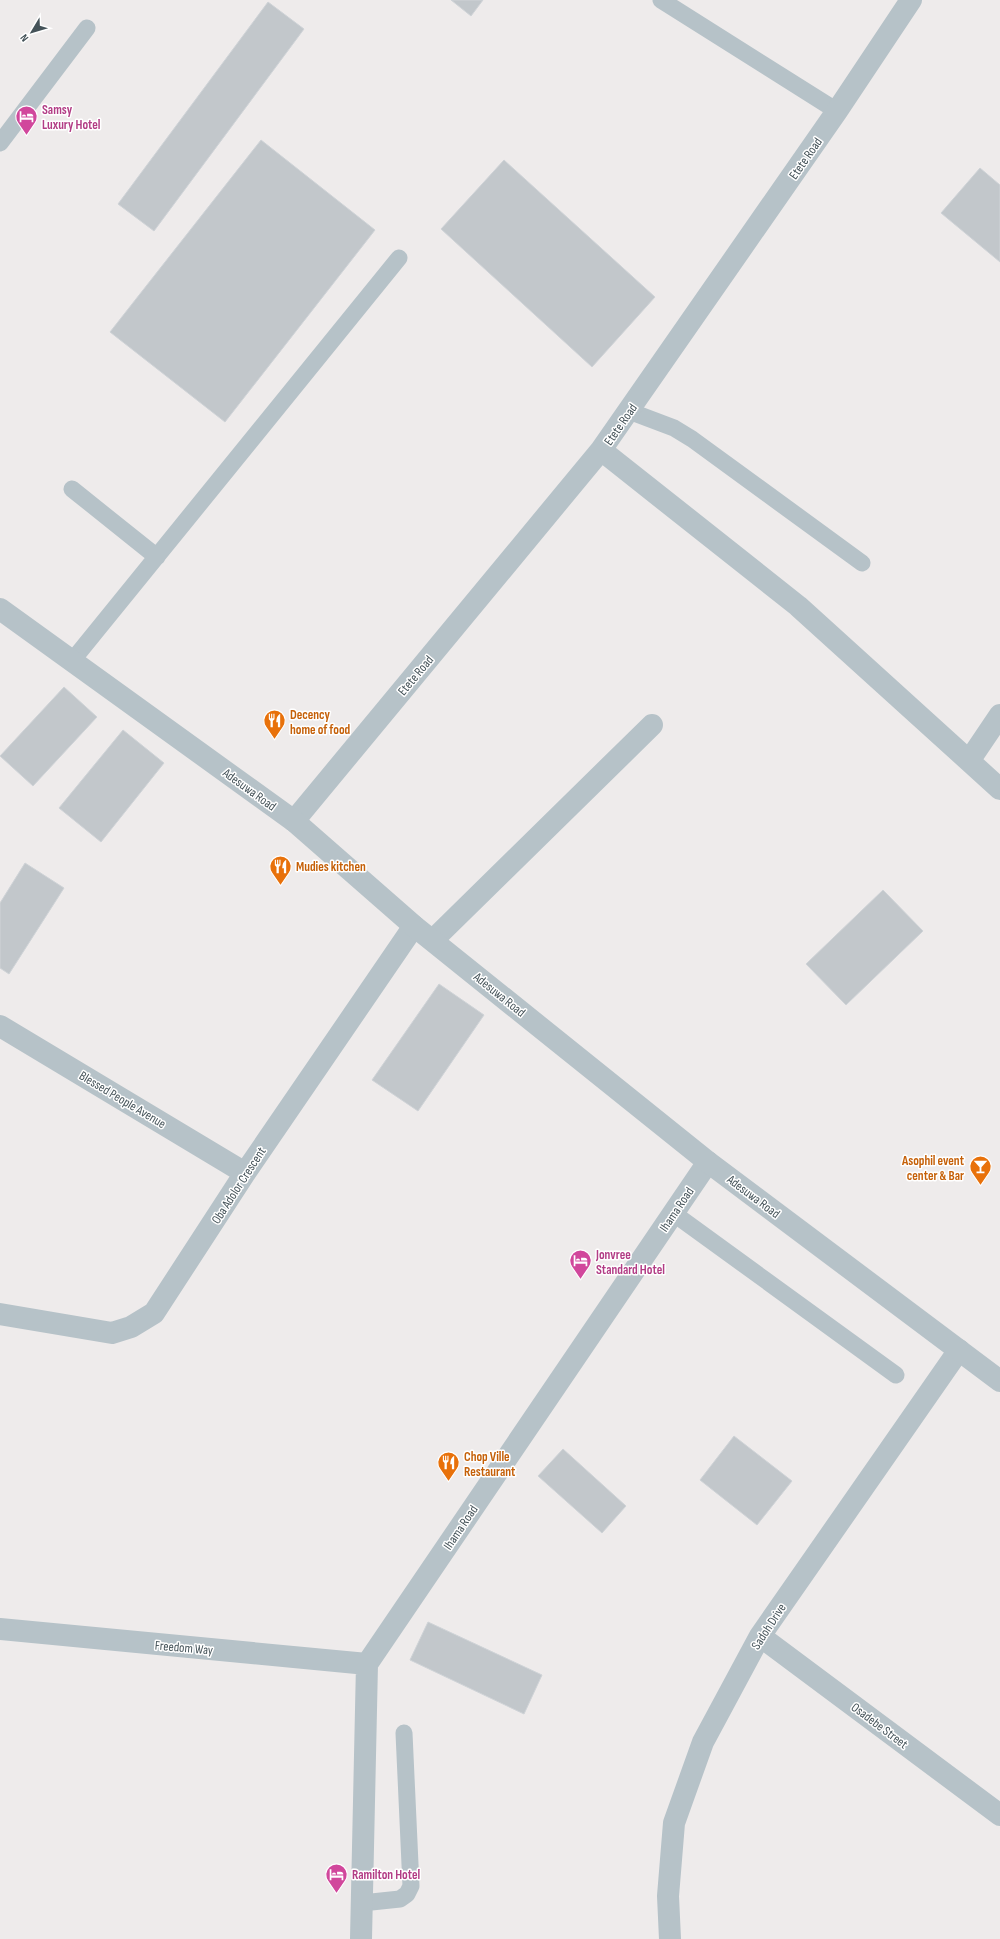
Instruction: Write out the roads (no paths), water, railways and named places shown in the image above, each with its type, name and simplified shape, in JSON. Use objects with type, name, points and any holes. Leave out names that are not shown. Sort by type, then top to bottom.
[{"type":"street","name":"Etete Road","points":[[294,821],[601,450],[837,112],[911,0]]},
{"type":"street","points":[[601,450],[798,606],[1000,789]]},
{"type":"street","name":"Adesuwa Road","points":[[0,609],[294,821],[414,926],[708,1162],[1000,1381]]},
{"type":"street","points":[[969,761],[1000,715]]},
{"type":"street","points":[[433,940],[652,725]]},
{"type":"street","name":"Oba Adolor Crescent","points":[[0,1314],[112,1333],[131,1327],[154,1313],[245,1173],[414,926]]},
{"type":"street","name":"Blessed People Avenue","points":[[0,1026],[245,1173]]},
{"type":"street","name":"Ihama Road","points":[[367,1664],[708,1162]]},
{"type":"street","name":"Sadoh Drive","points":[[670,1939],[668,1896],[674,1823],[703,1742],[760,1636],[959,1350]]},
{"type":"street","name":"Freedom Way","points":[[0,1629],[367,1664]]},
{"type":"street","name":"Osadebe Street","points":[[760,1636],[1000,1815]]},
{"type":"street","points":[[361,1939],[367,1664]]},
{"type":"lane","points":[[661,0],[837,112]]},
{"type":"lane","points":[[0,142],[86,28]]},
{"type":"lane","points":[[72,661],[399,258]]},
{"type":"lane","points":[[629,411],[674,428],[692,439],[862,563]]},
{"type":"lane","points":[[72,489],[157,557]]},
{"type":"lane","points":[[673,1213],[896,1375]]},
{"type":"lane","points":[[362,1902],[400,1899],[407,1894],[411,1886],[404,1733]]},
{"type":"place","name":"Samsy Luxury Hotel","points":[[27,136]]},
{"type":"place","name":"Decency home of food","points":[[274,740]]},
{"type":"place","name":"Mudies kitchen","points":[[280,886]]},
{"type":"place","name":"Asophil event center & Bar","points":[[980,1186]]},
{"type":"place","name":"Jonvree Standard Hotel","points":[[580,1280]]},
{"type":"place","name":"Chop Ville Restaurant","points":[[448,1482]]},
{"type":"place","name":"Ramilton Hotel","points":[[336,1894]]}]
